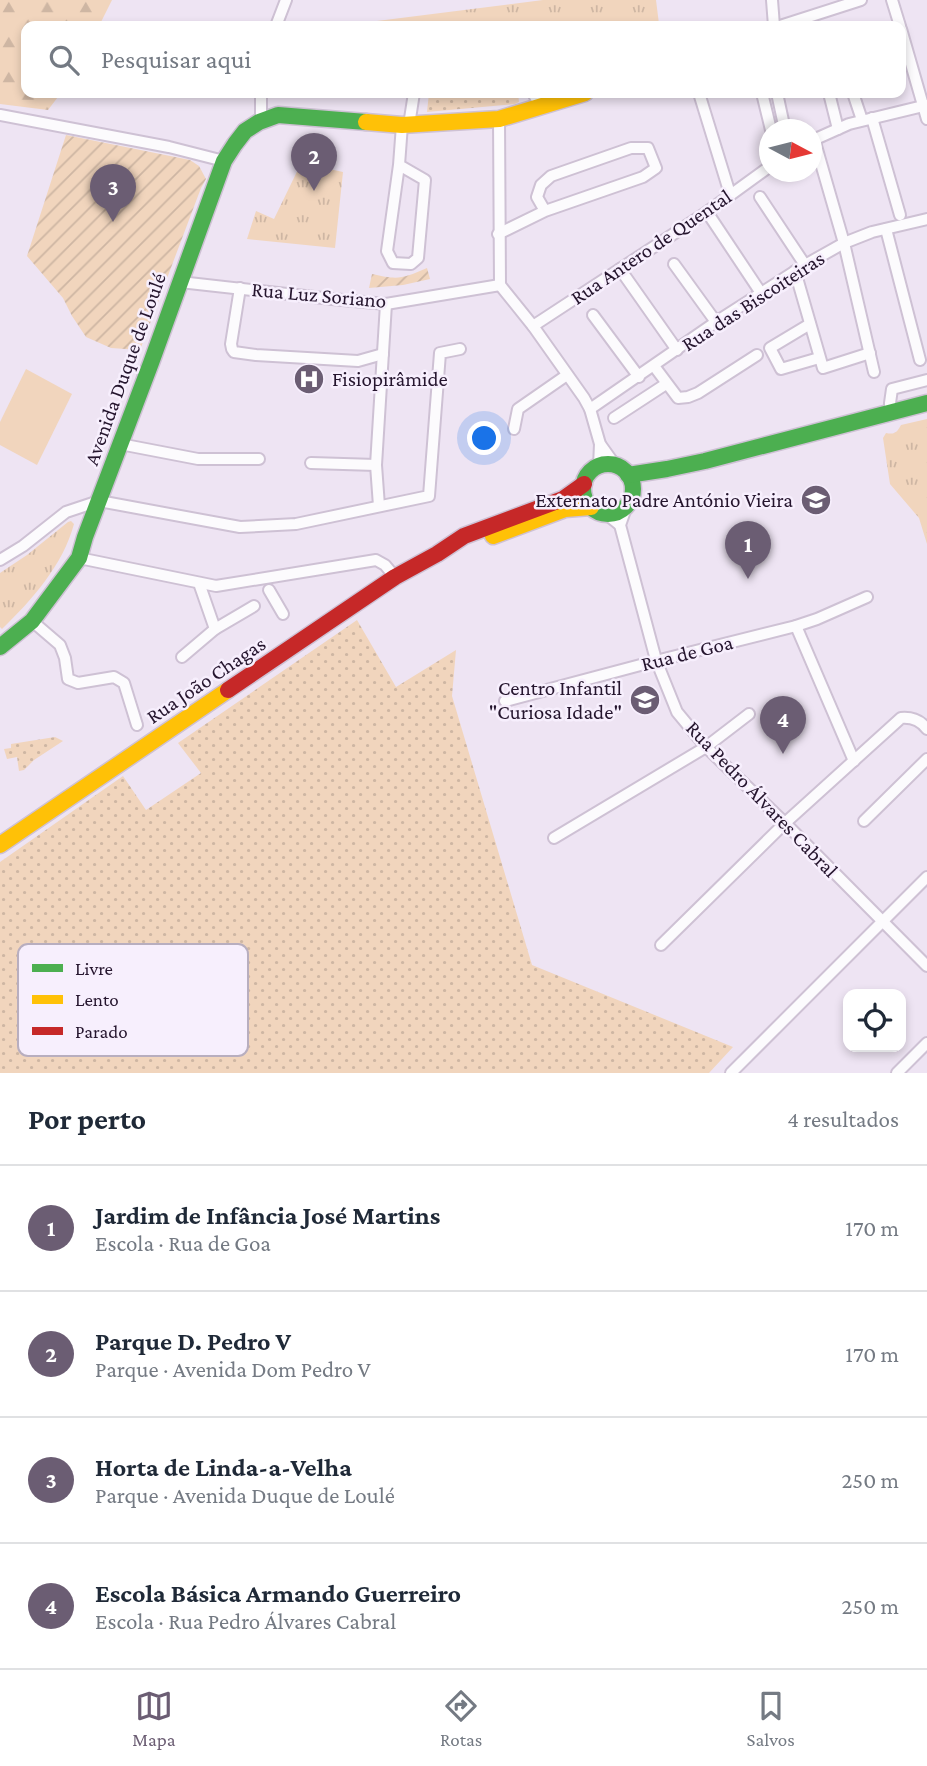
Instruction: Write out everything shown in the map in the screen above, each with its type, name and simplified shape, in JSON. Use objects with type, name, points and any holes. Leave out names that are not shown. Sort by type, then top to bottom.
[{"type":"street","points":[[278,21],[286,0]]},
{"type":"street","points":[[772,0],[774,21]]},
{"type":"street","points":[[795,21],[861,0]]},
{"type":"street","points":[[892,0],[898,21]]},
{"type":"street","points":[[906,46],[927,119]]},
{"type":"street","points":[[261,98],[261,120],[278,115],[405,125],[499,120],[537,100]]},
{"type":"street","points":[[399,165],[425,180],[418,258],[411,264],[393,263],[387,251],[399,165],[405,125],[413,98]]},
{"type":"street","points":[[701,98],[730,194]]},
{"type":"street","points":[[763,98],[768,119]]},
{"type":"street","points":[[778,98],[783,119]]},
{"type":"street","points":[[830,98],[838,129]]},
{"type":"street","points":[[856,98],[867,119],[900,215]]},
{"type":"street","points":[[822,136],[867,119],[925,105]]},
{"type":"street","points":[[0,115],[224,160]]},
{"type":"street","name":"Avenida Duque de Loulé","points":[[0,647],[32,621],[79,558],[224,160],[239,136],[261,120]]},
{"type":"street","points":[[499,120],[500,285],[533,326],[590,409],[600,443],[620,480],[621,525]]},
{"type":"street","points":[[498,234],[545,211],[643,177],[656,168],[648,148],[631,148],[551,176],[541,185],[537,197],[545,211]]},
{"type":"street","points":[[822,169],[845,243],[874,372]]},
{"type":"street","name":"Rua Antero de Quental","points":[[533,326],[707,212],[759,174]]},
{"type":"street","points":[[760,197],[800,268],[810,324],[821,363]]},
{"type":"street","points":[[707,212],[761,293]]},
{"type":"street","name":"Rua das Biscoiteiras","points":[[590,409],[800,268],[845,243],[872,232],[927,219]]},
{"type":"street","points":[[886,229],[920,360]]},
{"type":"street","points":[[674,264],[716,322]]},
{"type":"street","points":[[620,269],[677,350]]},
{"type":"street","name":"Rua Luz Soriano","points":[[180,282],[386,304],[500,285]]},
{"type":"street","points":[[240,288],[231,344],[234,352],[358,361],[383,354]]},
{"type":"street","points":[[379,506],[376,465],[386,304]]},
{"type":"street","points":[[593,315],[639,377]]},
{"type":"street","points":[[810,324],[771,348],[781,369],[870,353]]},
{"type":"street","points":[[0,560],[23,546],[66,512],[99,501],[240,527],[296,524],[429,496],[440,354],[460,349]]},
{"type":"street","points":[[654,366],[678,398],[688,397],[757,355]]},
{"type":"street","points":[[514,429],[518,409],[567,375]]},
{"type":"street","points":[[890,413],[892,389],[927,380]]},
{"type":"street","points":[[614,418],[666,384]]},
{"type":"street","name":"Rua João Chagas","points":[[0,845],[395,577],[464,536],[563,499],[583,484],[592,470],[620,480],[927,403]]},
{"type":"street","points":[[120,443],[198,459],[258,460]]},
{"type":"street","points":[[600,443],[620,480]]},
{"type":"street","points":[[311,463],[376,465]]},
{"type":"street","name":"Rua João Chagas","points":[[437,554],[507,532],[565,509],[613,513],[620,480]]},
{"type":"street","points":[[583,484],[586,500],[621,525]]},
{"type":"street","name":"Rua Pedro Álvares Cabral","points":[[621,525],[656,660],[677,712],[706,747],[786,823],[927,966]]},
{"type":"street","points":[[79,558],[216,586],[376,560],[385,565],[395,577]]},
{"type":"street","points":[[199,583],[215,628]]},
{"type":"street","points":[[269,590],[283,614]]},
{"type":"street","name":"Rua de Goa","points":[[505,701],[796,626],[867,597]]},
{"type":"street","points":[[182,657],[215,628],[254,606]]},
{"type":"street","points":[[32,621],[60,645],[68,679],[78,683],[114,677],[124,683],[137,724]]},
{"type":"street","points":[[796,626],[854,761]]},
{"type":"street","points":[[554,838],[706,747],[749,714]]},
{"type":"street","points":[[661,945],[786,823],[901,718],[911,717],[927,729]]},
{"type":"street","points":[[864,821],[927,759]]},
{"type":"street","points":[[731,1073],[927,877]]},
{"type":"street","points":[[897,1073],[927,1043]]},
{"type":"green space","points":[[0,0],[112,0],[102,21],[21,21],[21,98],[57,98],[48,110],[0,104]]},
{"type":"green space","points":[[543,0],[656,0],[659,21],[377,21]]},
{"type":"green space","points":[[428,98],[519,98],[519,102],[515,104],[427,112]]},
{"type":"green space","points":[[66,135],[190,160],[199,166],[206,179],[140,350],[111,348],[86,337],[63,298],[27,256]]},
{"type":"green space","points":[[307,151],[306,164],[343,172],[335,248],[247,239],[256,211],[274,219]]},
{"type":"green space","points":[[427,268],[430,279],[369,288],[372,274],[400,277]]},
{"type":"green space","points":[[26,369],[72,394],[37,465],[0,445],[0,422]]},
{"type":"green space","points":[[927,419],[927,544],[919,518],[890,484],[883,438],[886,433],[892,434],[901,425]]},
{"type":"green space","points":[[71,521],[74,524],[69,539],[54,568],[35,594],[2,629],[0,573]]},
{"type":"green space","points":[[357,620],[396,687],[456,650],[452,696],[532,965],[733,1047],[709,1073],[0,1073],[0,862],[123,776],[146,810],[201,773],[178,743]]},
{"type":"green space","points":[[55,737],[63,741],[24,770],[19,771],[17,757],[7,759],[4,749],[11,748],[11,744]]},
{"type":"traffic: fast","points":[[0,647],[32,621],[79,558],[224,161],[235,144],[245,131],[278,115],[366,122]]},
{"type":"traffic: fast","points":[[628,475],[705,461],[927,403]]},
{"type":"traffic: fast","points":[[608,464],[625,472],[633,489],[625,506],[608,514],[591,506],[583,489],[591,472],[608,464]]},
{"type":"traffic: slow","points":[[366,122],[402,125],[499,119],[568,98]]},
{"type":"traffic: slow","points":[[493,536],[565,509],[591,507]]},
{"type":"traffic: slow","points":[[0,845],[228,690]]},
{"type":"traffic: jam","points":[[228,690],[395,577],[464,536],[563,499],[584,484]]},
{"type":"place","name":"Parque D. Pedro V","points":[[314,191]]},
{"type":"place","name":"Horta de Linda-a-Velha","points":[[113,222]]},
{"type":"place","name":"Fisiopirâmide","points":[[309,379]]},
{"type":"place","name":"Externato Padre António Vieira","points":[[816,500]]},
{"type":"place","name":"Jardim de Infância José Martins","points":[[748,579]]},
{"type":"place","name":"Centro Infantil \"Curiosa Idade\"","points":[[645,700]]},
{"type":"place","name":"Escola Básica Armando Guerreiro","points":[[783,754]]}]
